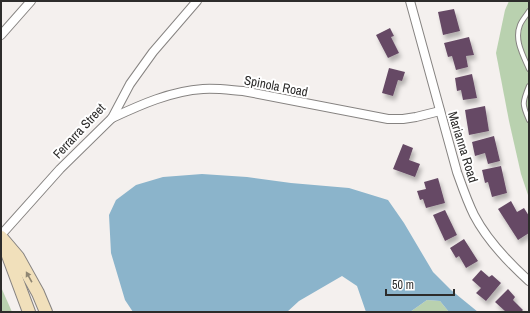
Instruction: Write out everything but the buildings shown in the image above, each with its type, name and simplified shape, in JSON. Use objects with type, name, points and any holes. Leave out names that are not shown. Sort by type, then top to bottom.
[{"type":"street","points":[[1,35],[31,1]]},
{"type":"street","name":"Ferrarra Street","points":[[1,237],[60,169],[112,118],[130,84],[153,52],[197,1]]},
{"type":"street","name":"Marianna Road","points":[[410,1],[457,172],[467,200],[474,215],[488,237],[505,258],[529,281]]},
{"type":"street","name":"Spinola Road","points":[[112,118],[144,103],[177,93],[201,89],[220,88],[243,91],[388,119],[403,120],[440,111]]},
{"type":"street","points":[[1,237],[29,312]]},
{"type":"street","points":[[1,237],[18,257],[38,293],[46,312]]},
{"type":"lane","points":[[529,11],[520,24],[518,33],[518,43],[529,69]]},
{"type":"lane","points":[[529,86],[523,99],[524,108],[529,120]]},
{"type":"green space","points":[[509,1],[529,1],[529,198],[521,174],[496,53],[505,10]]},
{"type":"green space","points":[[1,287],[12,312],[1,312]]},
{"type":"green space","points":[[427,300],[440,301],[449,312],[410,312]]},
{"type":"water","points":[[202,174],[247,177],[291,183],[349,188],[388,200],[404,223],[433,272],[451,290],[478,312],[449,312],[440,301],[427,300],[410,312],[366,312],[357,286],[342,276],[299,301],[287,312],[133,312],[125,300],[111,253],[109,215],[116,200],[136,185],[163,177]]}]
